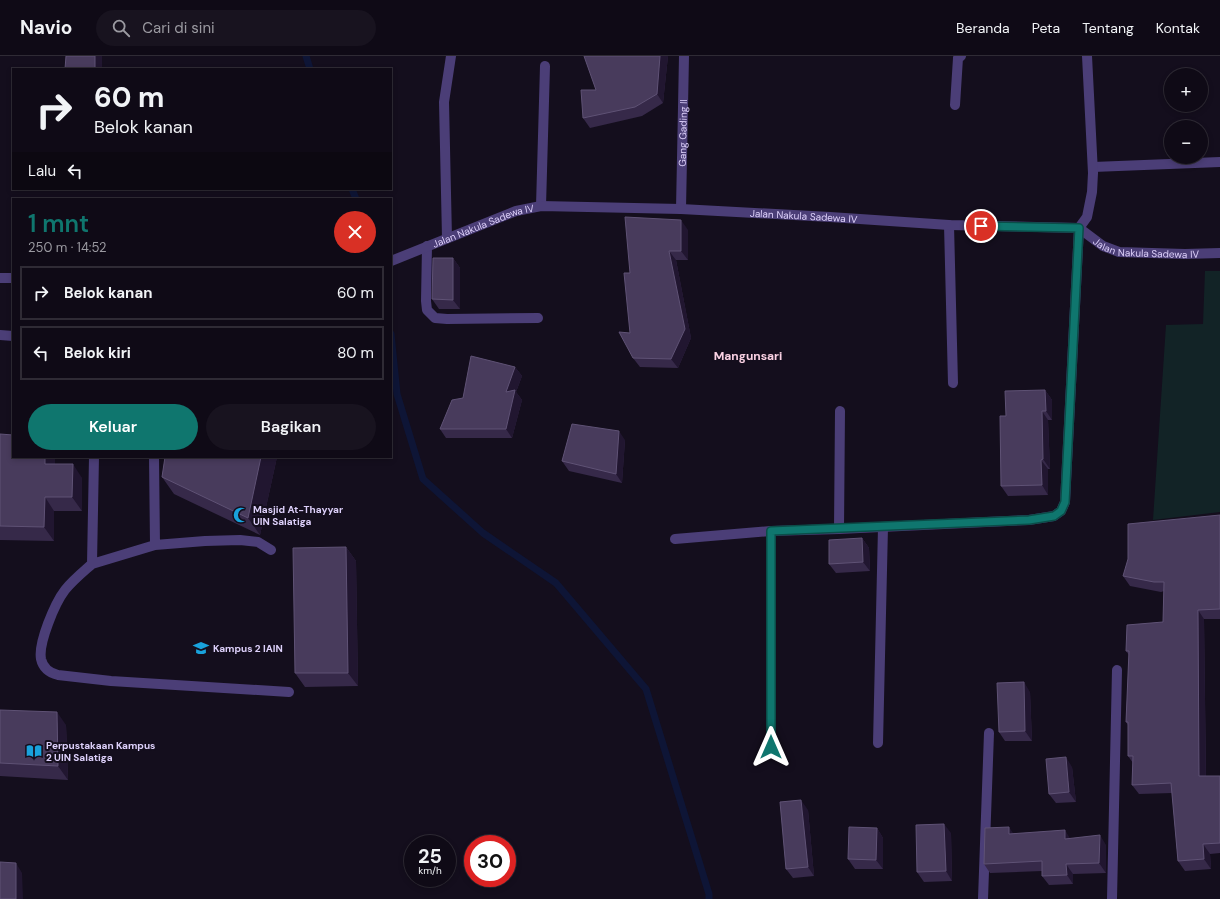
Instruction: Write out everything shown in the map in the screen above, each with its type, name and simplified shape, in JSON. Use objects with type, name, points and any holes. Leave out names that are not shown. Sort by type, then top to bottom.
[{"type":"street","points":[[447,238],[444,102],[451,56]]},
{"type":"street","name":"Gang Gading II","points":[[681,209],[684,56]]},
{"type":"street","points":[[955,105],[958,58],[961,56]]},
{"type":"street","points":[[675,539],[771,531],[1029,520],[1054,516],[1061,511],[1065,502],[1079,228],[1087,217],[1092,192],[1093,167],[1087,56]]},
{"type":"street","points":[[541,206],[545,66]]},
{"type":"street","points":[[1093,167],[1220,162]]},
{"type":"street","name":"Jalan Nakula Sadewa IV","points":[[392,261],[516,211],[541,206],[681,209],[949,225],[1079,228],[1103,246],[1119,252],[1185,254],[1220,252]]},
{"type":"street","points":[[949,225],[953,383]]},
{"type":"street","points":[[427,246],[426,301],[427,310],[435,318],[538,318]]},
{"type":"street","points":[[0,278],[12,278]]},
{"type":"street","points":[[0,335],[12,336]]},
{"type":"street","points":[[839,529],[840,411]]},
{"type":"street","points":[[92,564],[94,458]]},
{"type":"street","points":[[154,458],[154,545]]},
{"type":"street","points":[[878,743],[883,527]]},
{"type":"street","points":[[771,531],[771,747]]},
{"type":"street","points":[[271,550],[258,542],[240,540],[205,540],[154,545],[92,564],[65,590],[50,618],[42,642],[41,654],[44,666],[52,673],[58,675],[110,681],[290,692]]},
{"type":"street","points":[[1112,899],[1117,670]]},
{"type":"street","points":[[983,899],[989,733]]},
{"type":"shaded area","points":[[1205,271],[1220,271],[1220,512],[1153,520],[1166,325],[1203,324]]},
{"type":"building","points":[[66,56],[95,56],[95,68],[65,68]]},
{"type":"building","points":[[584,56],[660,56],[657,94],[635,107],[583,118],[581,90],[596,90]]},
{"type":"building","points":[[625,217],[681,220],[681,251],[669,251],[685,329],[671,359],[633,358],[619,332],[630,333],[624,273],[630,273]]},
{"type":"building","points":[[433,258],[453,258],[453,300],[432,299]]},
{"type":"building","points":[[471,356],[515,367],[506,392],[515,390],[506,429],[440,429],[452,400],[463,398]]},
{"type":"building","points":[[1045,390],[1046,411],[1042,411],[1042,485],[1001,486],[1000,416],[1006,416],[1005,391]]},
{"type":"building","points":[[572,424],[619,431],[616,474],[562,461]]},
{"type":"building","points":[[0,434],[12,435],[12,458],[45,458],[45,464],[73,464],[72,497],[45,497],[44,527],[0,526]]},
{"type":"building","name":"Masjid At-Thayyar UIN Salatiga","points":[[165,458],[261,458],[248,518],[162,477]]},
{"type":"building","points":[[1220,515],[1220,609],[1198,610],[1199,776],[1220,776],[1220,843],[1203,844],[1204,859],[1178,861],[1171,783],[1132,785],[1133,756],[1128,756],[1128,722],[1126,722],[1129,651],[1126,651],[1127,625],[1163,622],[1164,582],[1154,582],[1123,576],[1128,559],[1128,524]]},
{"type":"building","points":[[862,538],[863,562],[829,564],[829,540]]},
{"type":"building","points":[[346,547],[348,673],[295,673],[293,548]]},
{"type":"building","points":[[1024,682],[1025,731],[999,732],[997,683]]},
{"type":"building","name":"Perpustakaan Kampus 2 UIN Salatiga","points":[[0,710],[57,712],[58,766],[0,763]]},
{"type":"building","points":[[1066,757],[1069,792],[1049,794],[1046,759]]},
{"type":"building","points":[[801,800],[808,867],[786,869],[780,802]]},
{"type":"building","points":[[944,824],[946,871],[917,872],[916,825]]},
{"type":"building","points":[[849,827],[877,828],[876,860],[848,859]]},
{"type":"building","points":[[1009,827],[1009,834],[1065,830],[1065,839],[1100,835],[1099,863],[1066,864],[1067,875],[1042,876],[1042,861],[984,864],[985,828]]},
{"type":"building","points":[[0,862],[16,863],[16,899],[0,899]]},
{"type":"waterway","points":[[306,56],[310,68]]},
{"type":"waterway","points":[[352,190],[356,198]]},
{"type":"waterway","points":[[392,344],[397,394],[423,479],[483,533],[556,583],[646,689],[709,894],[709,899]]},
{"type":"place","name":"Masjid At-Thayyar UIN Salatiga","points":[[241,515]]},
{"type":"place","name":"Kampus 2 IAIN","points":[[201,648]]},
{"type":"place","name":"Perpustakaan Kampus 2 UIN Salatiga","points":[[34,751]]},
{"type":"district","name":"Mangunsari","points":[[748,356]]},
{"type":"route","points":[[771,747],[771,531],[1029,520],[1054,516],[1061,511],[1065,502],[1079,228],[981,226]]}]
